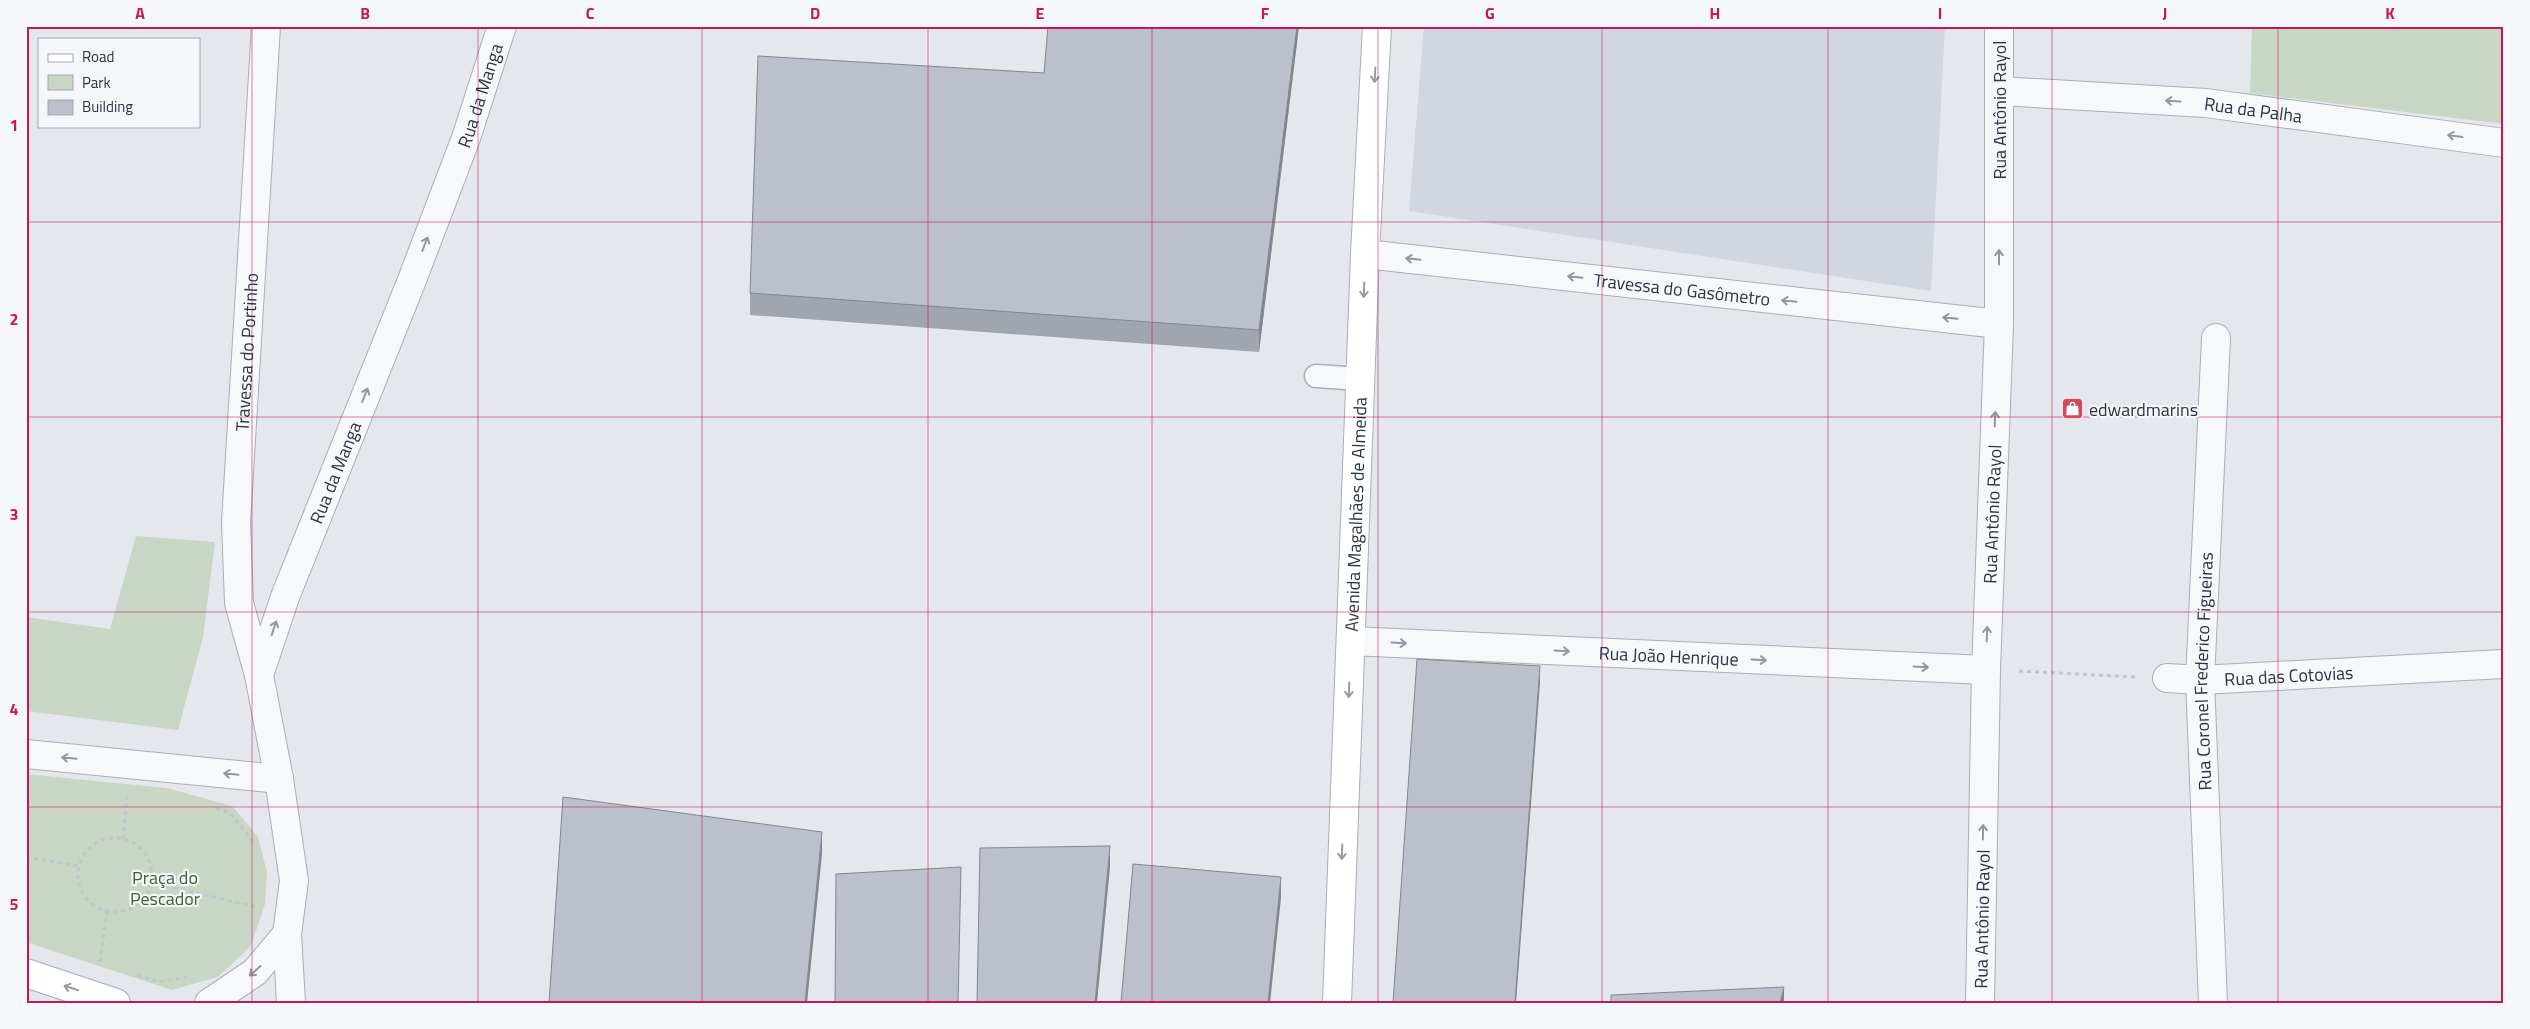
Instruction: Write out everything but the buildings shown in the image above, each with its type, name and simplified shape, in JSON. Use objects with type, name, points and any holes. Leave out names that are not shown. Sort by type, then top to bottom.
[{"type":"main road","name":"Avenida Magalhães de Almeida","points":[[1337,1003],[1365,254],[1377,26]]},
{"type":"main road","points":[[26,973],[116,1003]]},
{"type":"street","name":"Travessa do Portinho","points":[[260,674],[239,603],[236,522],[266,26]]},
{"type":"street","name":"Rua da Manga","points":[[291,1003],[287,934],[294,881],[279,779],[260,674],[285,597],[412,280],[466,138],[502,26]]},
{"type":"street","name":"Rua Antônio Rayol","points":[[1980,1003],[1986,670],[1998,324],[1999,26]]},
{"type":"street","name":"Rua da Palha","points":[[2000,90],[2206,103],[2504,143]]},
{"type":"street","name":"Travessa do Gasômetro","points":[[1365,254],[1998,324]]},
{"type":"street","name":"Rua Coronel Frederico Figueiras","points":[[2213,1003],[2200,680],[2216,338]]},
{"type":"street","name":"Rua João Henrique","points":[[1351,641],[1986,670]]},
{"type":"street","name":"Rua das Cotovias","points":[[2167,678],[2200,680],[2504,664]]},
{"type":"street","points":[[26,754],[279,779]]},
{"type":"street","points":[[209,1003],[255,972],[287,934]]},
{"type":"lane","points":[[1316,376],[1361,379]]},
{"type":"path","points":[[1986,670],[2167,678]]},
{"type":"path","points":[[123,839],[128,789]]},
{"type":"path","points":[[212,807],[230,812],[253,842],[255,849]]},
{"type":"path","points":[[123,839],[132,841],[144,850],[150,864],[148,892],[138,903],[127,910],[107,910],[90,903],[82,892],[77,877],[78,866],[88,848],[102,840],[123,839]]},
{"type":"path","points":[[26,857],[78,866]]},
{"type":"path","points":[[150,882],[258,907]]},
{"type":"path","points":[[255,916],[260,902]]},
{"type":"path","points":[[100,962],[107,910]]},
{"type":"path","points":[[90,959],[108,965]]},
{"type":"path","points":[[134,974],[159,982],[194,976]]},
{"type":"shaded area","points":[[1424,26],[1945,26],[1931,291],[1409,211]]},
{"type":"green space","points":[[2252,26],[2504,26],[2504,124],[2250,93]]},
{"type":"green space","points":[[136,536],[215,542],[203,637],[178,730],[26,711],[26,617],[110,629]]},
{"type":"green space","name":"Praça do Pescador","points":[[26,774],[167,788],[232,806],[258,837],[267,872],[265,904],[251,946],[218,977],[172,990],[26,942]]},
{"type":"place","name":"edwardmarins","points":[[2073,409]]}]
